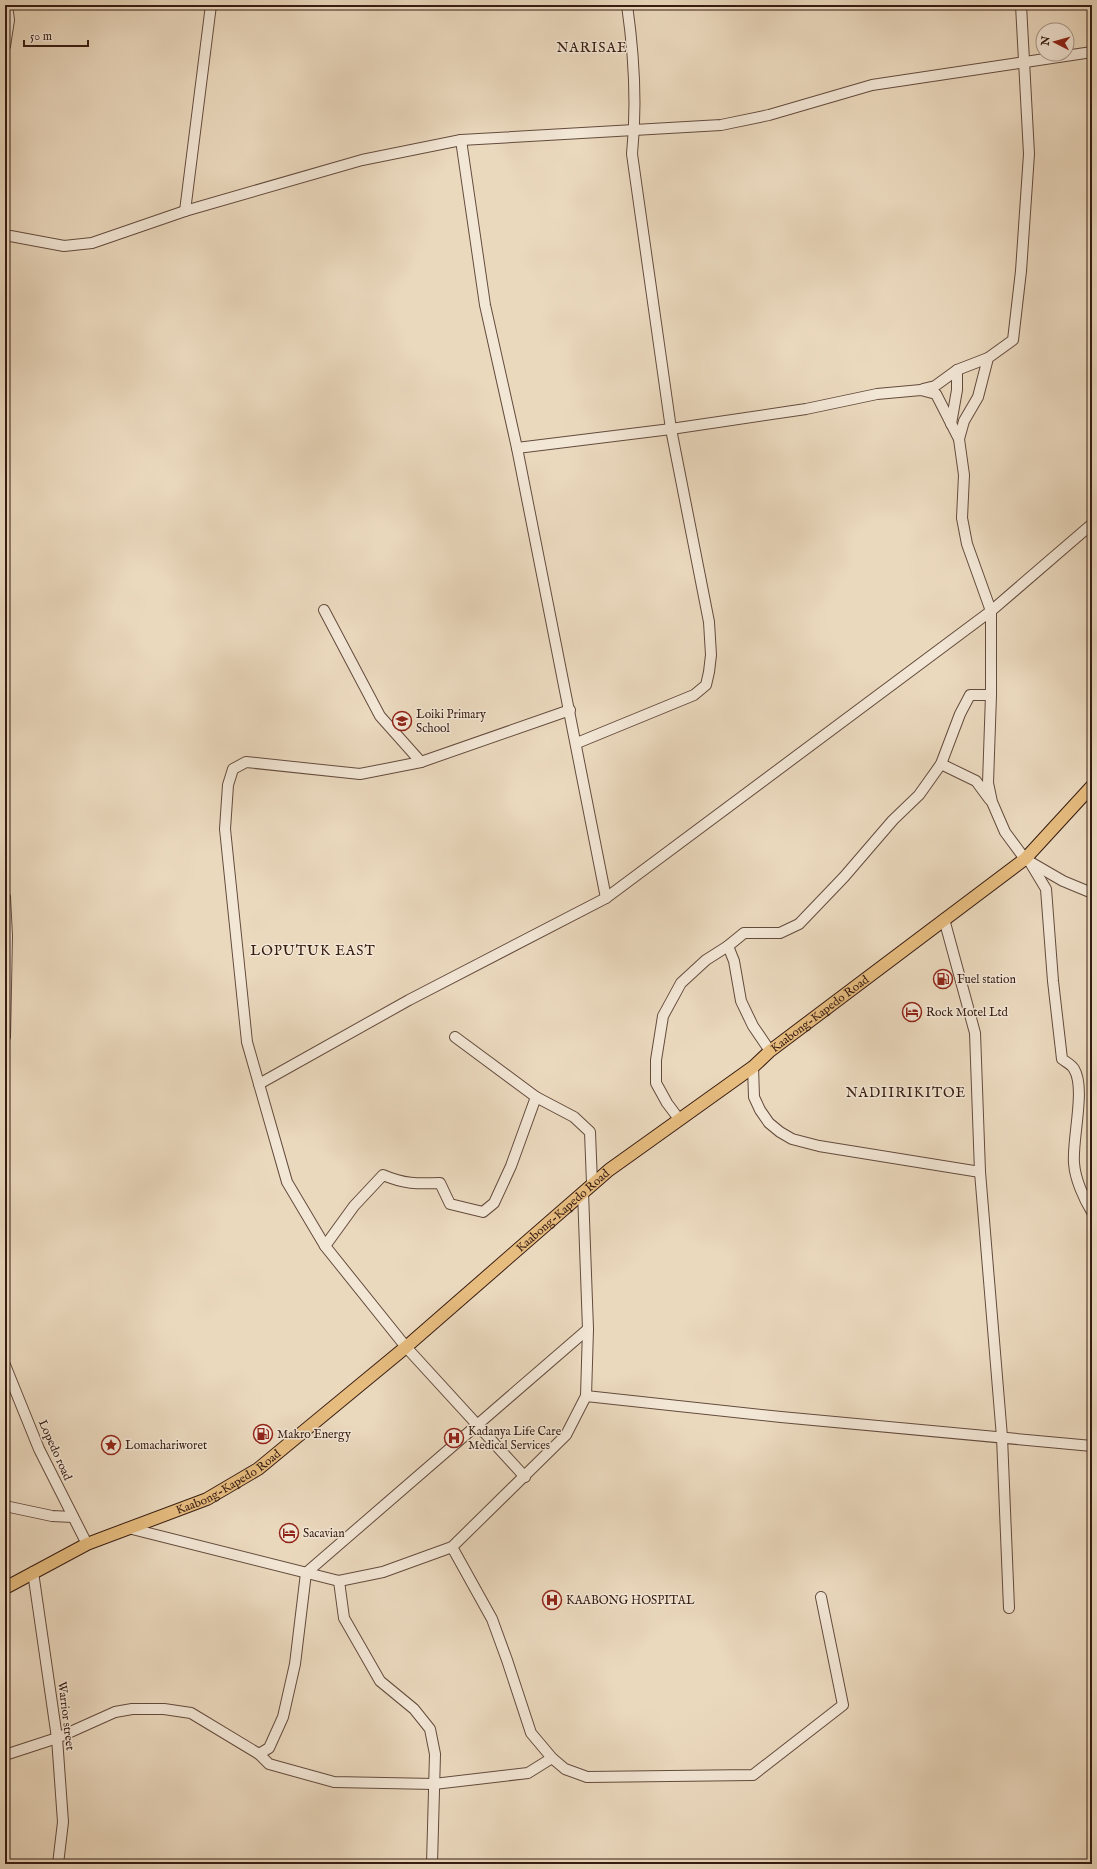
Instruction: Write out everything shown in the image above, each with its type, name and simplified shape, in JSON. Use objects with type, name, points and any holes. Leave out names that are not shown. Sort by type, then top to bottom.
[{"type":"main road","name":"Kaabong-Kapedo Road","points":[[5,1588],[87,1544],[207,1499],[258,1469],[406,1347],[609,1170],[753,1067],[770,1051],[944,919],[1028,861],[1092,786]]},
{"type":"street","points":[[5,46],[9,20],[7,5]]},
{"type":"street","points":[[185,211],[211,5]]},
{"type":"street","points":[[577,743],[694,695],[706,685],[711,655],[709,622],[670,429],[632,154],[634,132],[633,46],[627,5]]},
{"type":"street","points":[[517,448],[670,429],[806,409],[878,394],[921,390],[935,386],[957,370],[988,358],[1013,340],[1021,271],[1029,154],[1021,5]]},
{"type":"street","points":[[5,235],[64,246],[92,243],[185,211],[362,160],[461,140],[634,132],[721,125],[769,115],[872,84],[1092,52]]},
{"type":"street","points":[[461,140],[486,305],[517,448],[577,743],[606,898]]},
{"type":"street","points":[[959,439],[964,421],[978,397],[988,358]]},
{"type":"street","points":[[951,424],[957,390],[957,370]]},
{"type":"street","points":[[921,390],[936,394],[959,439],[964,475],[962,518],[967,544],[991,611],[991,695],[988,783],[992,802],[1005,832],[1028,861],[1046,889],[1052,981],[1062,1059],[1074,1069],[1080,1092],[1073,1148],[1074,1165],[1079,1184],[1092,1212]]},
{"type":"street","points":[[259,1084],[409,1000],[606,898],[991,611],[1092,524]]},
{"type":"street","points":[[324,610],[380,716],[420,762]]},
{"type":"street","points":[[679,1119],[666,1103],[656,1083],[656,1060],[663,1016],[681,983],[706,960],[728,946],[744,933],[780,933],[799,924],[844,877],[893,820],[919,795],[941,764],[960,714],[970,695],[991,695]]},
{"type":"street","points":[[524,1477],[406,1347],[325,1246],[287,1182],[247,1042],[225,829],[228,785],[233,769],[246,762],[360,774],[420,762],[570,710]]},
{"type":"street","points":[[941,764],[976,781],[992,802]]},
{"type":"street","points":[[1028,861],[1063,881],[1092,893]]},
{"type":"street","points":[[5,897],[7,936],[5,1037]]},
{"type":"street","points":[[944,919],[975,1033],[980,1172],[1002,1437],[1009,1608]]},
{"type":"street","points":[[728,946],[734,960],[741,1001],[753,1026],[770,1051]]},
{"type":"street","points":[[455,1037],[536,1097],[574,1117],[590,1132],[592,1184]]},
{"type":"street","points":[[753,1067],[754,1097],[760,1110],[769,1123],[792,1139],[819,1146],[980,1172]]},
{"type":"street","points":[[325,1246],[354,1206],[383,1175],[398,1182],[419,1184],[440,1183],[450,1204],[483,1212],[494,1203],[510,1166],[536,1097]]},
{"type":"street","points":[[128,1528],[339,1581],[383,1572],[452,1547],[566,1434],[586,1396],[588,1329],[583,1192]]},
{"type":"street","points":[[259,1754],[269,1748],[283,1717],[295,1664],[306,1573],[478,1426],[588,1329]]},
{"type":"street","name":"Lopedo road","points":[[5,1365],[39,1448],[87,1544]]},
{"type":"street","points":[[586,1396],[780,1417],[1092,1446]]},
{"type":"street","points":[[5,1506],[52,1516],[73,1517]]},
{"type":"street","points":[[452,1547],[492,1619],[508,1660],[531,1733],[552,1758],[565,1769],[587,1777],[753,1775],[843,1705],[821,1597]]},
{"type":"street","name":"Warrior street","points":[[33,1572],[57,1738],[63,1822],[58,1864]]},
{"type":"street","points":[[339,1581],[344,1618],[380,1681],[414,1709],[430,1729],[435,1754],[432,1864]]},
{"type":"street","points":[[5,1756],[57,1738],[115,1712],[132,1709],[164,1709],[191,1713],[259,1754],[269,1764],[334,1782],[434,1784],[528,1773],[552,1758]]},
{"type":"place","name":"Loiki Primary School","points":[[402,721]]},
{"type":"place","name":"Fuel station","points":[[943,979]]},
{"type":"place","name":"Rock Motel Ltd","points":[[912,1012]]},
{"type":"place","name":"Makro Energy","points":[[263,1434]]},
{"type":"place","name":"Kadanya Life Care Medical Services","points":[[454,1438]]},
{"type":"place","name":"Lomachariworet","points":[[111,1445]]},
{"type":"place","name":"Sacavian","points":[[289,1533]]},
{"type":"place","name":"KAABONG HOSPITAL","points":[[552,1600]]},
{"type":"district","name":"NARISAE","points":[[592,48]]},
{"type":"district","name":"LOPUTUK EAST","points":[[313,951]]},
{"type":"district","name":"NADIIRIKITOE","points":[[906,1093]]}]
